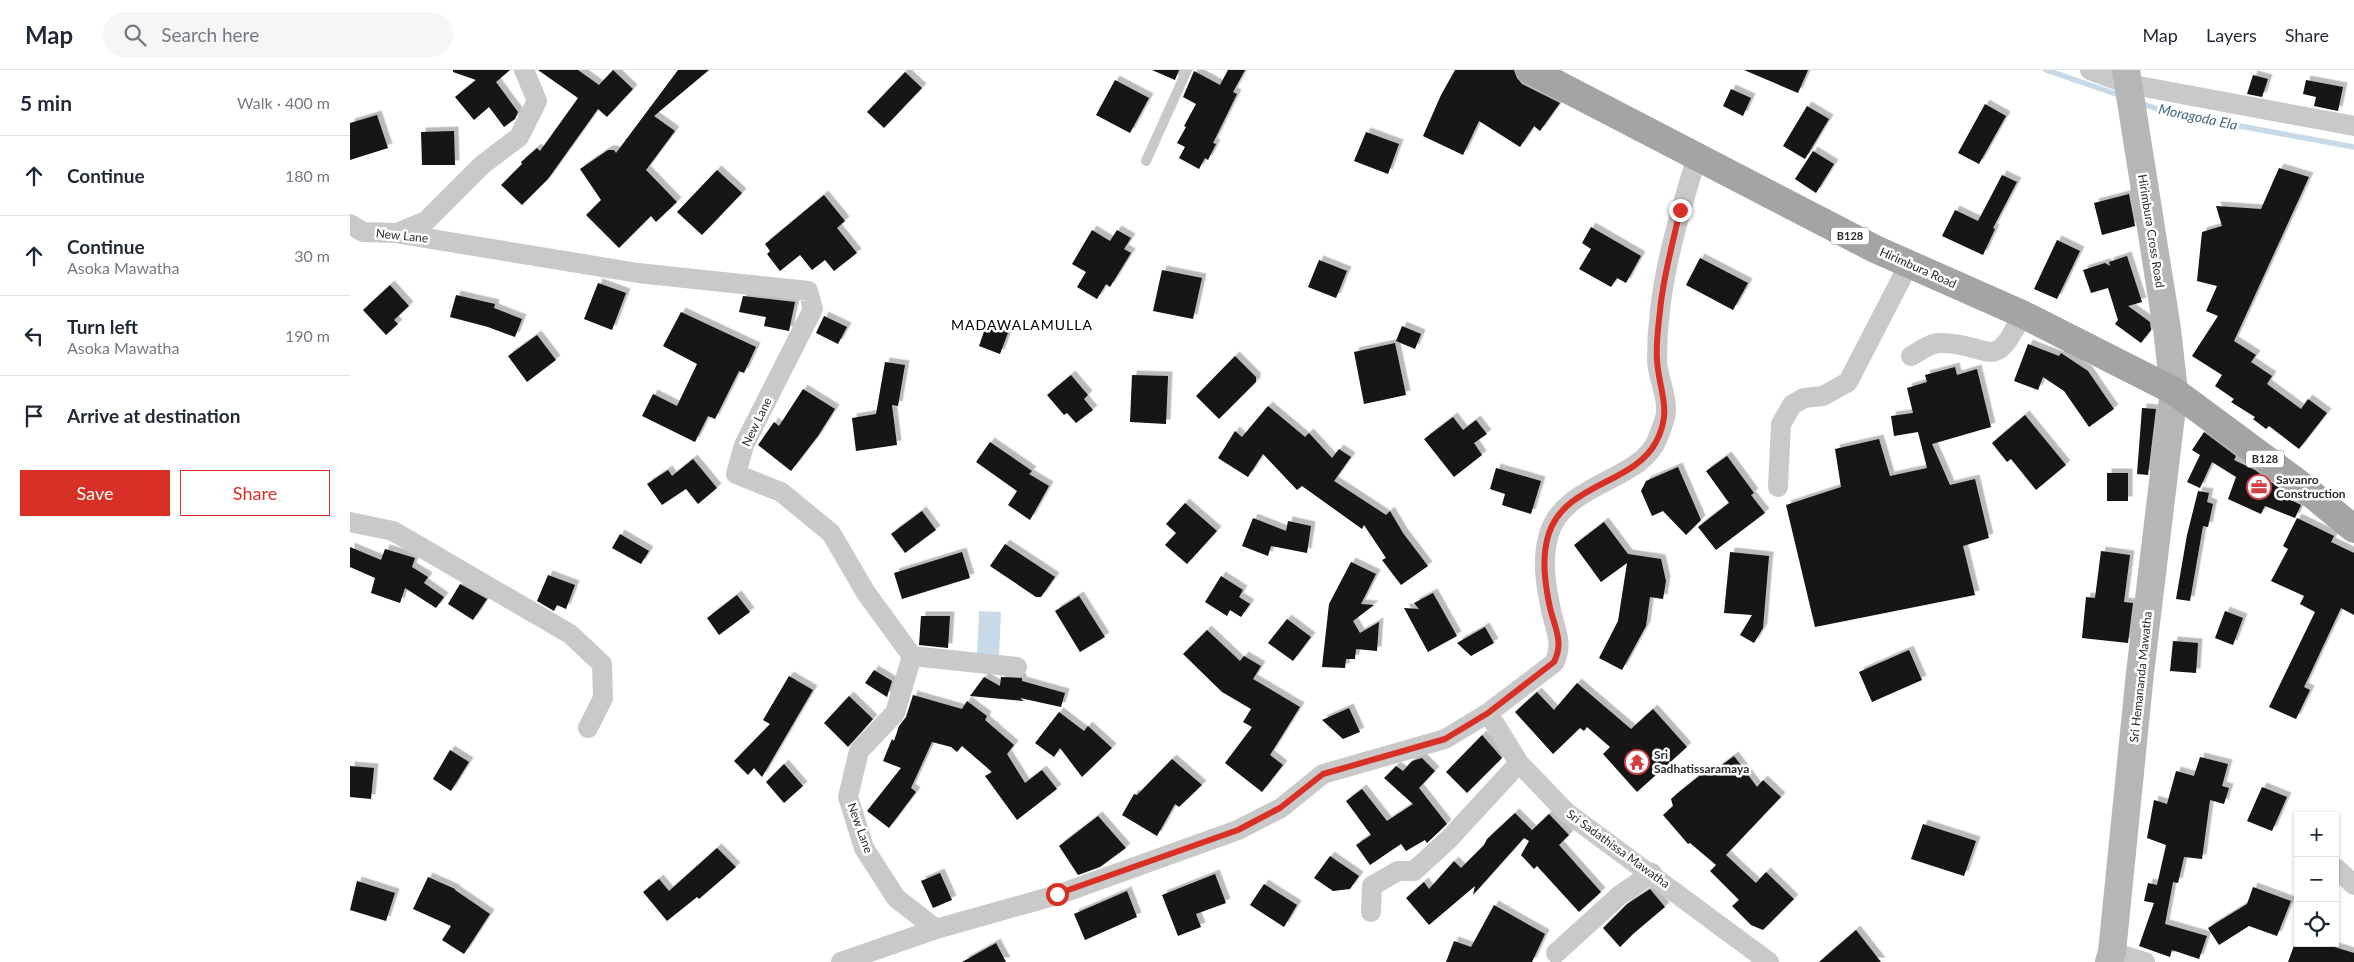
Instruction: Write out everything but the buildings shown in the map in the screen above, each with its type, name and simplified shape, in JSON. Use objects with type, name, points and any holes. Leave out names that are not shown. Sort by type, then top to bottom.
[{"type":"main road","name":"Hirimbura Road","points":[[1530,70],[1875,249],[2022,314],[2174,391]]},
{"type":"main road","name":"Hirimbura Cross Road","points":[[2127,77],[2167,329],[2174,391]]},
{"type":"main road","name":"B128","points":[[2174,391],[2297,482],[2354,529]]},
{"type":"main road","name":"Sri Hemananda Mawatha","points":[[2110,957],[2140,673],[2174,391]]},
{"type":"street","points":[[395,233],[426,221],[482,165],[519,137],[537,101],[524,70]]},
{"type":"street","points":[[2090,70],[2354,126]]},
{"type":"street","points":[[842,962],[936,929],[1057,894],[1238,830],[1280,808],[1323,774],[1445,739],[1488,713],[1554,662],[1560,652],[1559,640],[1550,606],[1543,556],[1549,532],[1560,513],[1577,497],[1602,484],[1643,458],[1656,442],[1666,411],[1657,360],[1660,310],[1680,210],[1697,156]]},
{"type":"street","name":"New Lane","points":[[350,224],[363,232],[395,233],[638,273],[808,291],[813,309],[744,445],[736,474],[781,492],[831,533],[866,593],[912,656],[895,713],[859,750],[848,797],[864,848],[896,898],[936,929]]},
{"type":"street","points":[[1778,487],[1782,424],[1792,405],[1804,398],[1823,396],[1848,382],[1909,264]]},
{"type":"street","points":[[1911,356],[1937,343],[1963,346],[1992,353],[2000,351],[2012,338],[2022,314]]},
{"type":"street","points":[[350,522],[393,531],[570,634],[602,664],[603,698],[588,728]]},
{"type":"street","points":[[912,656],[1017,667]]},
{"type":"street","name":"Sri Sadathissa Mawatha","points":[[1488,713],[1519,763],[1566,812],[1769,962]]},
{"type":"street","points":[[1371,912],[1372,886],[1398,871],[1414,871],[1449,838],[1519,763]]},
{"type":"street","points":[[2339,871],[2354,885]]},
{"type":"street","points":[[1556,953],[1620,895],[1652,874]]},
{"type":"street","points":[[2110,957],[2145,962]]},
{"type":"lane","points":[[1146,161],[1187,70]]},
{"type":"water","points":[[979,611],[1001,612],[999,657],[977,656]]},
{"type":"waterway","name":"Moragoda Ela","points":[[2046,70],[2122,96]]},
{"type":"waterway","name":"Moragoda Ela","points":[[2140,103],[2169,113],[2354,147]]},
{"type":"place","name":"Savanro Construction","points":[[2259,487]]},
{"type":"place","name":"Sri Sadhatissaramaya","points":[[1637,762]]},
{"type":"district","name":"MADAWALAMULLA","points":[[1022,325]]},
{"type":"route","points":[[1057,894],[1238,830],[1280,808],[1323,774],[1445,739],[1488,713],[1554,662],[1560,652],[1559,640],[1550,606],[1543,556],[1549,532],[1560,513],[1577,497],[1602,484],[1643,458],[1656,442],[1666,411],[1657,360],[1660,310],[1680,210]]}]
